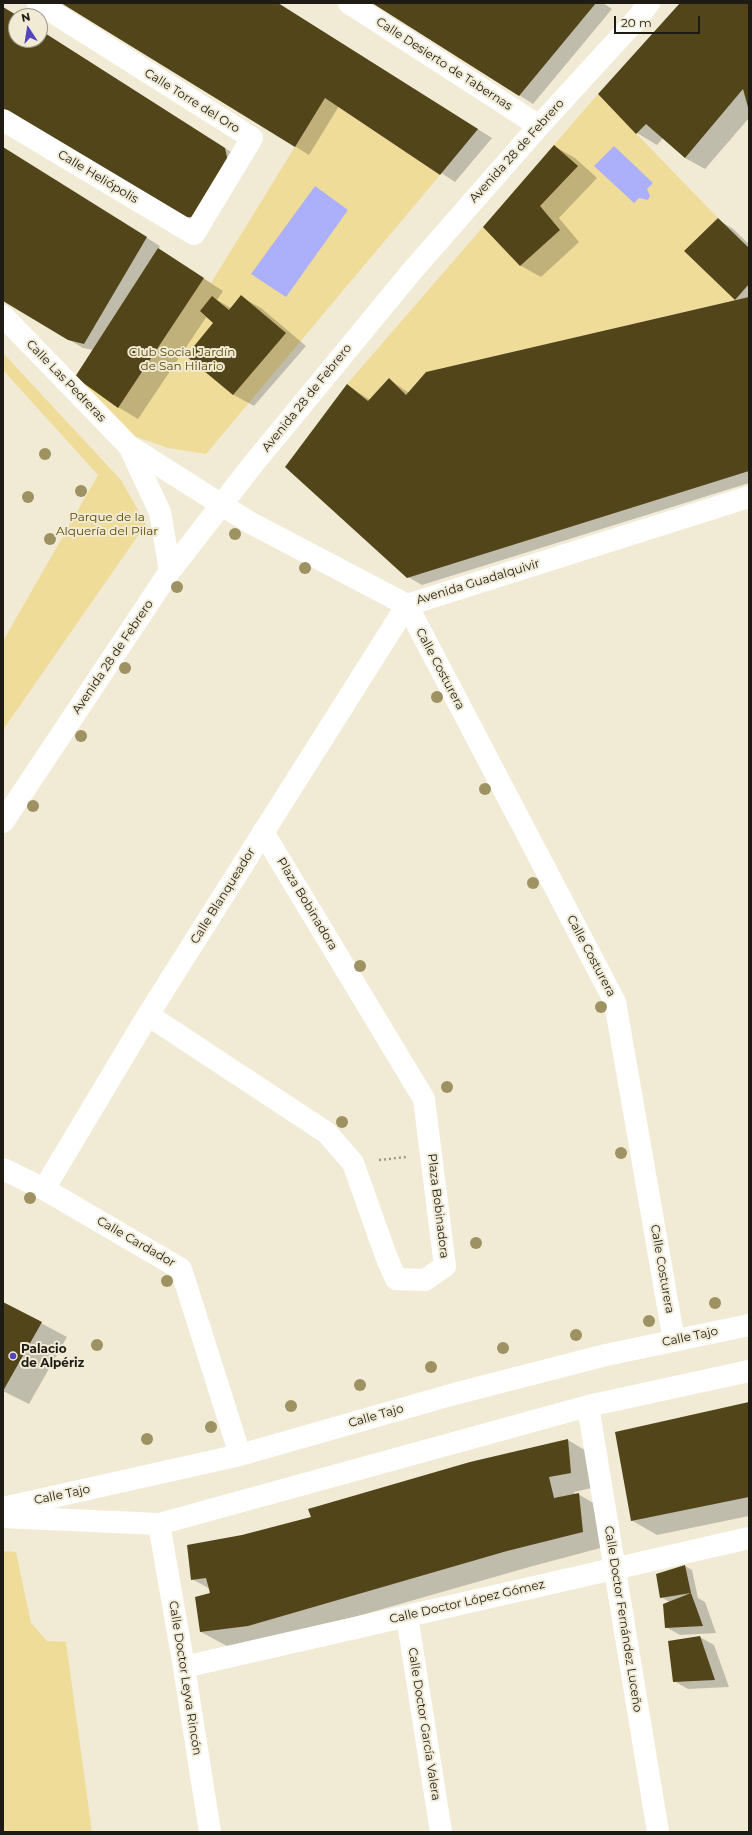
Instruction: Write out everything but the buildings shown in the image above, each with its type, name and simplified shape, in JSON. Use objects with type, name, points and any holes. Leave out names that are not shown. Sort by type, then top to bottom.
[{"type":"street","name":"Calle Torre del Oro","points":[[38,3],[252,138],[194,234]]},
{"type":"street","name":"Calle Desierto de Tabernas","points":[[349,3],[539,126]]},
{"type":"street","name":"Avenida 28 de Febrero","points":[[3,822],[170,571],[259,457],[412,271],[539,126],[636,20],[649,3]]},
{"type":"street","name":"Calle Heliópolis","points":[[3,120],[194,234]]},
{"type":"street","name":"Calle Las Pedreras","points":[[3,316],[129,446],[222,505]]},
{"type":"street","name":"Calle Las Pedreras","points":[[129,446],[160,512],[170,571]]},
{"type":"street","name":"Avenida Guadalquivir","points":[[222,505],[249,522],[406,605],[749,497]]},
{"type":"street","name":"Calle Blanqueador","points":[[44,1189],[148,1015],[406,605]]},
{"type":"street","name":"Calle Costurera","points":[[406,605],[615,1002],[674,1341]]},
{"type":"street","name":"Plaza Bobinadora","points":[[148,1015],[327,1133],[353,1163],[386,1256],[396,1279],[425,1280],[445,1266],[424,1099],[263,832]]},
{"type":"street","name":"Calle Cardador","points":[[3,1169],[44,1189],[181,1269],[240,1455]]},
{"type":"street","name":"Calle Tajo","points":[[3,1508],[240,1455],[470,1390],[606,1355],[749,1325]]},
{"type":"street","name":"Calle Tajo","points":[[3,1516],[159,1524],[588,1406],[749,1371]]},
{"type":"street","name":"Calle Doctor Fernández Luceño","points":[[588,1406],[658,1832]]},
{"type":"street","name":"Calle Doctor Leyva Rincón","points":[[159,1524],[184,1667],[210,1832]]},
{"type":"street","name":"Calle Doctor López Gómez","points":[[184,1667],[749,1538]]},
{"type":"street","name":"Calle Doctor García Valera","points":[[407,1616],[441,1832]]},
{"type":"path","points":[[353,1163],[431,1154]]},
{"type":"green space","points":[[598,94],[718,218],[684,251],[735,300],[426,372],[406,395],[389,378],[368,401],[347,384]]},
{"type":"green space","name":"Club Social Jardín de San Hilario","points":[[325,98],[440,175],[206,454],[168,448],[128,434],[75,377],[158,248],[211,283]]},
{"type":"green space","name":"Parque de la Alquería del Pilar","points":[[3,353],[121,480],[146,524],[3,730],[3,641],[98,475],[3,370]]},
{"type":"green space","points":[[3,1551],[16,1552],[31,1623],[47,1641],[66,1642],[92,1832],[3,1832]]},
{"type":"water","points":[[614,146],[653,183],[647,189],[650,196],[648,200],[639,198],[634,203],[594,166]]},
{"type":"water","points":[[315,186],[348,210],[286,297],[251,274]]},
{"type":"place","name":"Palacio de Alpériz","points":[[13,1356]]}]
